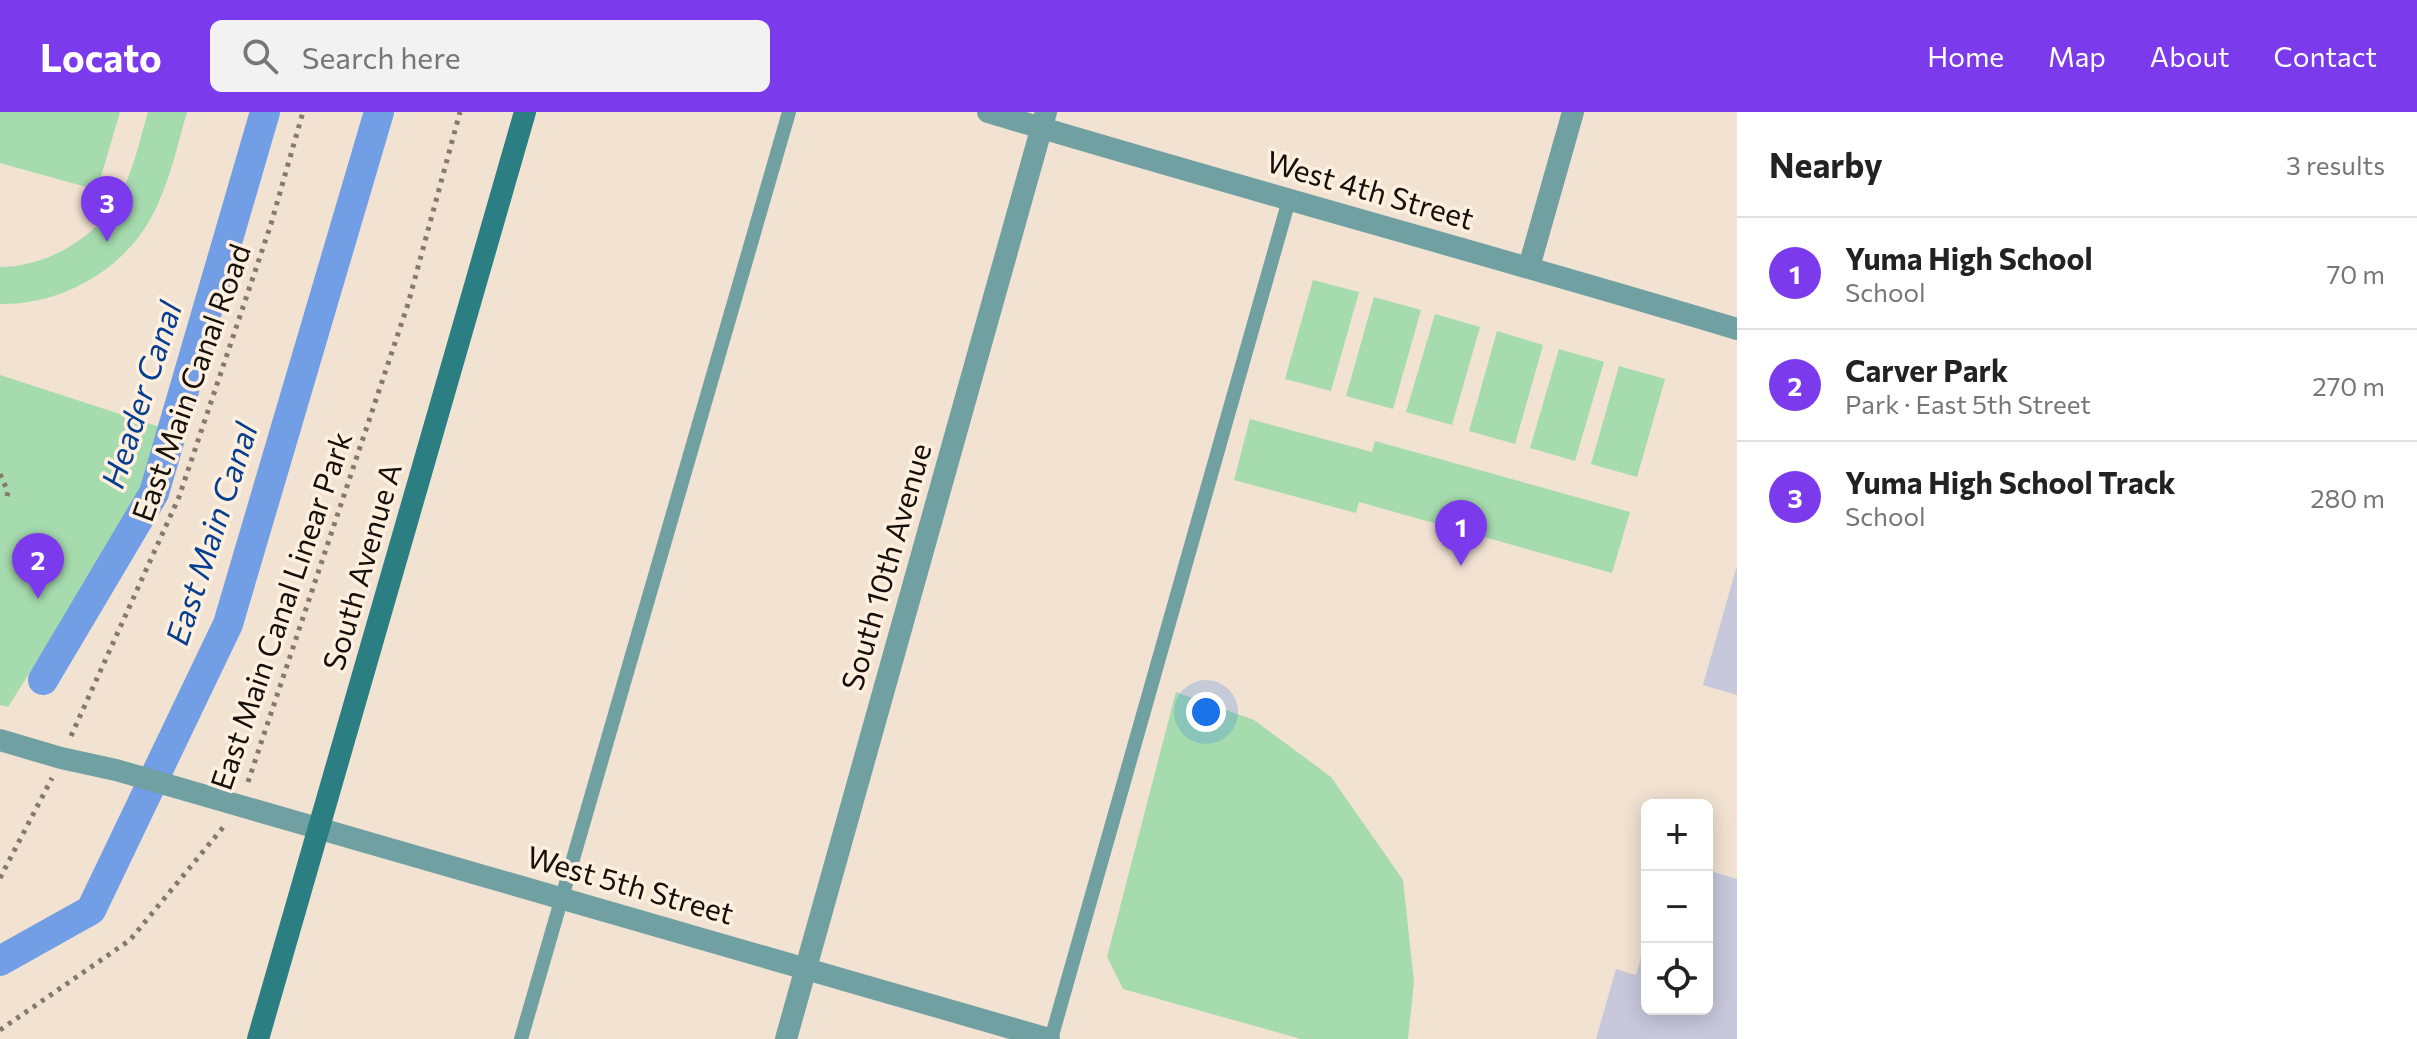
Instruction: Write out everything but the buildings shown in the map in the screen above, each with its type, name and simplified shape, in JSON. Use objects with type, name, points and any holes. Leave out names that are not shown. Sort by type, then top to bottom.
[{"type":"main road","name":"South Avenue A","points":[[258,1039],[525,112]]},
{"type":"street","name":"West 4th Street","points":[[988,112],[1043,120],[1289,200],[1737,329]]},
{"type":"street","points":[[1529,267],[1573,112]]},
{"type":"street","name":"South 10th Avenue","points":[[786,1039],[1043,120]]},
{"type":"street","name":"West 5th Street","points":[[0,740],[116,770],[1050,1039]]},
{"type":"lane","points":[[521,1039],[789,112]]},
{"type":"lane","points":[[1050,1039],[1289,200]]},
{"type":"path","name":"East Main Canal Road","points":[[0,878],[61,758],[179,497],[271,224],[303,112]]},
{"type":"path","name":"East Main Canal Linear Park","points":[[0,1030],[130,940],[240,807],[408,304],[460,112]]},
{"type":"path","points":[[0,474],[8,492],[6,500]]},
{"type":"green space","points":[[0,112],[120,112],[97,190],[0,163]]},
{"type":"green space","points":[[148,112],[187,112],[162,195],[130,247],[113,264],[72,289],[25,303],[0,304],[0,267],[36,262],[54,255],[86,236],[111,209],[130,174]]},
{"type":"green space","points":[[1313,280],[1359,292],[1331,391],[1285,379]]},
{"type":"green space","points":[[1374,297],[1421,310],[1393,409],[1346,396]]},
{"type":"green space","points":[[1435,314],[1480,327],[1452,425],[1406,412]]},
{"type":"green space","points":[[1497,331],[1543,345],[1515,444],[1469,431]]},
{"type":"green space","points":[[1559,349],[1604,362],[1575,461],[1530,448]]},
{"type":"green space","points":[[1619,366],[1665,379],[1637,477],[1591,464]]},
{"type":"green space","points":[[0,375],[160,427],[143,493],[8,707],[0,705]]},
{"type":"green space","points":[[1250,419],[1372,452],[1375,441],[1630,512],[1612,573],[1359,502],[1356,513],[1234,480]]},
{"type":"green space","points":[[1176,692],[1254,720],[1331,777],[1403,880],[1414,982],[1408,1039],[1301,1039],[1123,989],[1107,957]]},
{"type":"waterway","name":"Header Canal","points":[[43,680],[154,493],[265,112]]},
{"type":"waterway","name":"East Main Canal","points":[[0,961],[91,910],[228,624],[379,112]]},
{"type":"place","name":"Yuma High School Track","points":[[107,242]]},
{"type":"place","name":"Yuma High School","points":[[1461,566]]},
{"type":"place","name":"Carver Park","points":[[38,599]]}]
